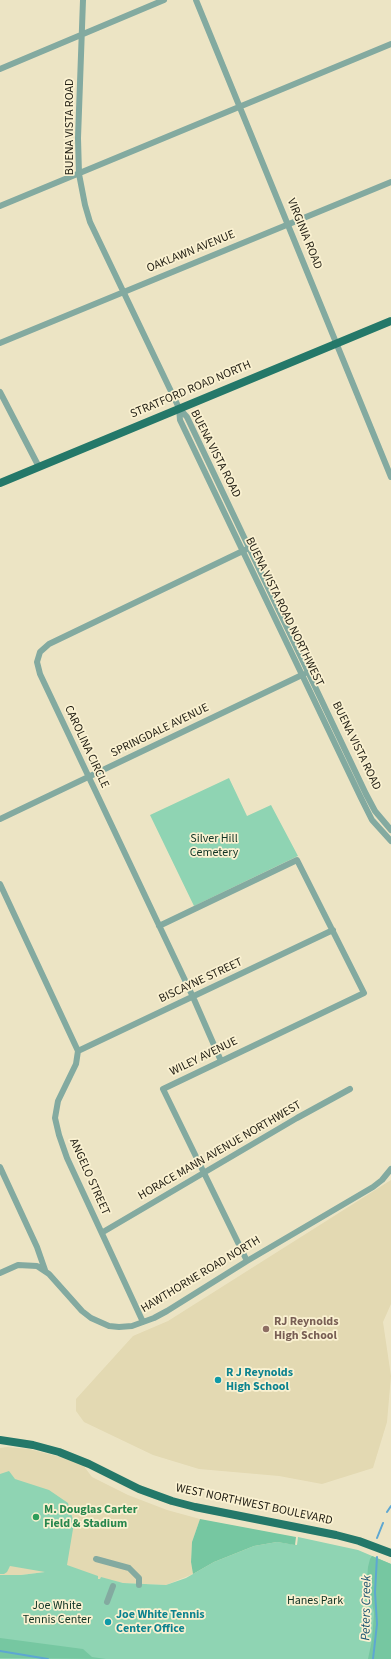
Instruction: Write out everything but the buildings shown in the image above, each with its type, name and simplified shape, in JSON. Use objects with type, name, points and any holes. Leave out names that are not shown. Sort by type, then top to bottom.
[{"type":"main road","name":"STRATFORD ROAD NORTH","points":[[0,483],[337,342],[391,321]]},
{"type":"main road","name":"WEST NORTHWEST BOULEVARD","points":[[0,1440],[33,1445],[72,1456],[139,1489],[195,1508],[336,1535],[359,1541],[391,1553]]},
{"type":"street","name":"BUENA VISTA ROAD","points":[[83,0],[78,138],[79,174],[90,222],[122,292],[179,408],[187,417],[375,811],[391,830]]},
{"type":"street","points":[[0,69],[164,0]]},
{"type":"street","name":"VIRGINIA ROAD","points":[[196,0],[391,477]]},
{"type":"street","points":[[0,206],[391,44]]},
{"type":"street","name":"OAKLAWN AVENUE","points":[[0,343],[391,182]]},
{"type":"street","points":[[0,392],[39,467]]},
{"type":"street","name":"BUENA VISTA ROAD NORTHWEST","points":[[179,408],[180,420],[367,811],[391,841]]},
{"type":"street","name":"CAROLINA CIRCLE","points":[[221,1061],[193,997],[40,674],[37,662],[40,652],[49,644],[71,632],[249,548]]},
{"type":"street","name":"SPRINGDALE AVENUE","points":[[0,818],[88,778],[308,672]]},
{"type":"street","points":[[159,926],[297,860],[332,930]]},
{"type":"street","points":[[0,884],[78,1051]]},
{"type":"street","name":"BISCAYNE STREET","points":[[78,1051],[332,930]]},
{"type":"street","name":"WILEY AVENUE","points":[[247,1261],[163,1089],[364,993],[332,930]]},
{"type":"street","name":"ANGELO STREET","points":[[78,1051],[76,1064],[58,1101],[55,1118],[67,1158],[143,1322]]},
{"type":"street","name":"HORACE MANN AVENUE NORTHWEST","points":[[102,1232],[297,1118],[350,1090]]},
{"type":"street","points":[[0,1167],[37,1247],[45,1270]]},
{"type":"street","name":"HAWTHORNE ROAD NORTH","points":[[0,1273],[13,1267],[26,1264],[36,1266],[45,1270],[54,1278],[82,1311],[96,1322],[119,1327],[143,1322],[167,1311],[247,1261],[373,1187],[382,1180],[391,1169]]},
{"type":"street","points":[[96,1559],[130,1568],[139,1578],[139,1585]]},
{"type":"street","points":[[108,1602],[113,1586]]},
{"type":"shaded area","name":"RJ Reynolds High School","points":[[391,1180],[391,1304],[383,1322],[391,1376],[387,1422],[373,1468],[322,1484],[279,1476],[199,1469],[153,1455],[84,1422],[76,1411],[76,1399],[133,1336],[168,1321]]},
{"type":"shaded area","points":[[7,1447],[29,1449],[68,1459],[83,1465],[92,1477],[128,1495],[167,1510],[200,1519],[192,1542],[191,1562],[193,1574],[166,1585],[123,1583],[53,1571],[21,1575],[0,1575],[0,1448]]},
{"type":"green space","name":"Silver Hill Cemetery","points":[[229,778],[247,816],[271,805],[298,856],[194,906],[150,815]]},
{"type":"green space","name":"Hanes Park","points":[[9,1471],[15,1479],[49,1490],[68,1503],[74,1523],[67,1565],[98,1576],[98,1579],[101,1577],[123,1583],[166,1585],[186,1578],[214,1562],[254,1546],[277,1542],[297,1545],[298,1537],[358,1550],[391,1564],[391,1659],[0,1659],[0,1575],[21,1575],[45,1572],[10,1566],[7,1572],[0,1574],[0,1474]]},
{"type":"green space","points":[[200,1519],[296,1537],[295,1545],[277,1542],[254,1546],[214,1562],[193,1574],[191,1562],[192,1542]]},
{"type":"green space","points":[[372,1556],[391,1564],[391,1659],[368,1659],[372,1640],[374,1613],[367,1579],[368,1567]]},
{"type":"green space","points":[[0,1638],[83,1649],[92,1657],[106,1659],[0,1658]]},
{"type":"waterway","name":"Peters Creek","points":[[387,1512],[391,1506]]},
{"type":"waterway","name":"Peters Creek","points":[[377,1538],[383,1523]]},
{"type":"waterway","name":"Peters Creek","points":[[373,1659],[377,1624],[375,1592],[377,1557]]},
{"type":"waterway","name":"Peters Creek","points":[[0,1651],[48,1659]]},
{"type":"place","name":"RJ Reynolds High School","points":[[266,1329]]},
{"type":"place","name":"R J Reynolds High School","points":[[218,1380]]},
{"type":"place","name":"M. Douglas Carter Field & Stadium","points":[[36,1517]]},
{"type":"place","name":"Joe White Tennis Center Office","points":[[108,1622]]},
{"type":"park label","name":"Joe White Tennis Center","points":[[57,1613]]}]
